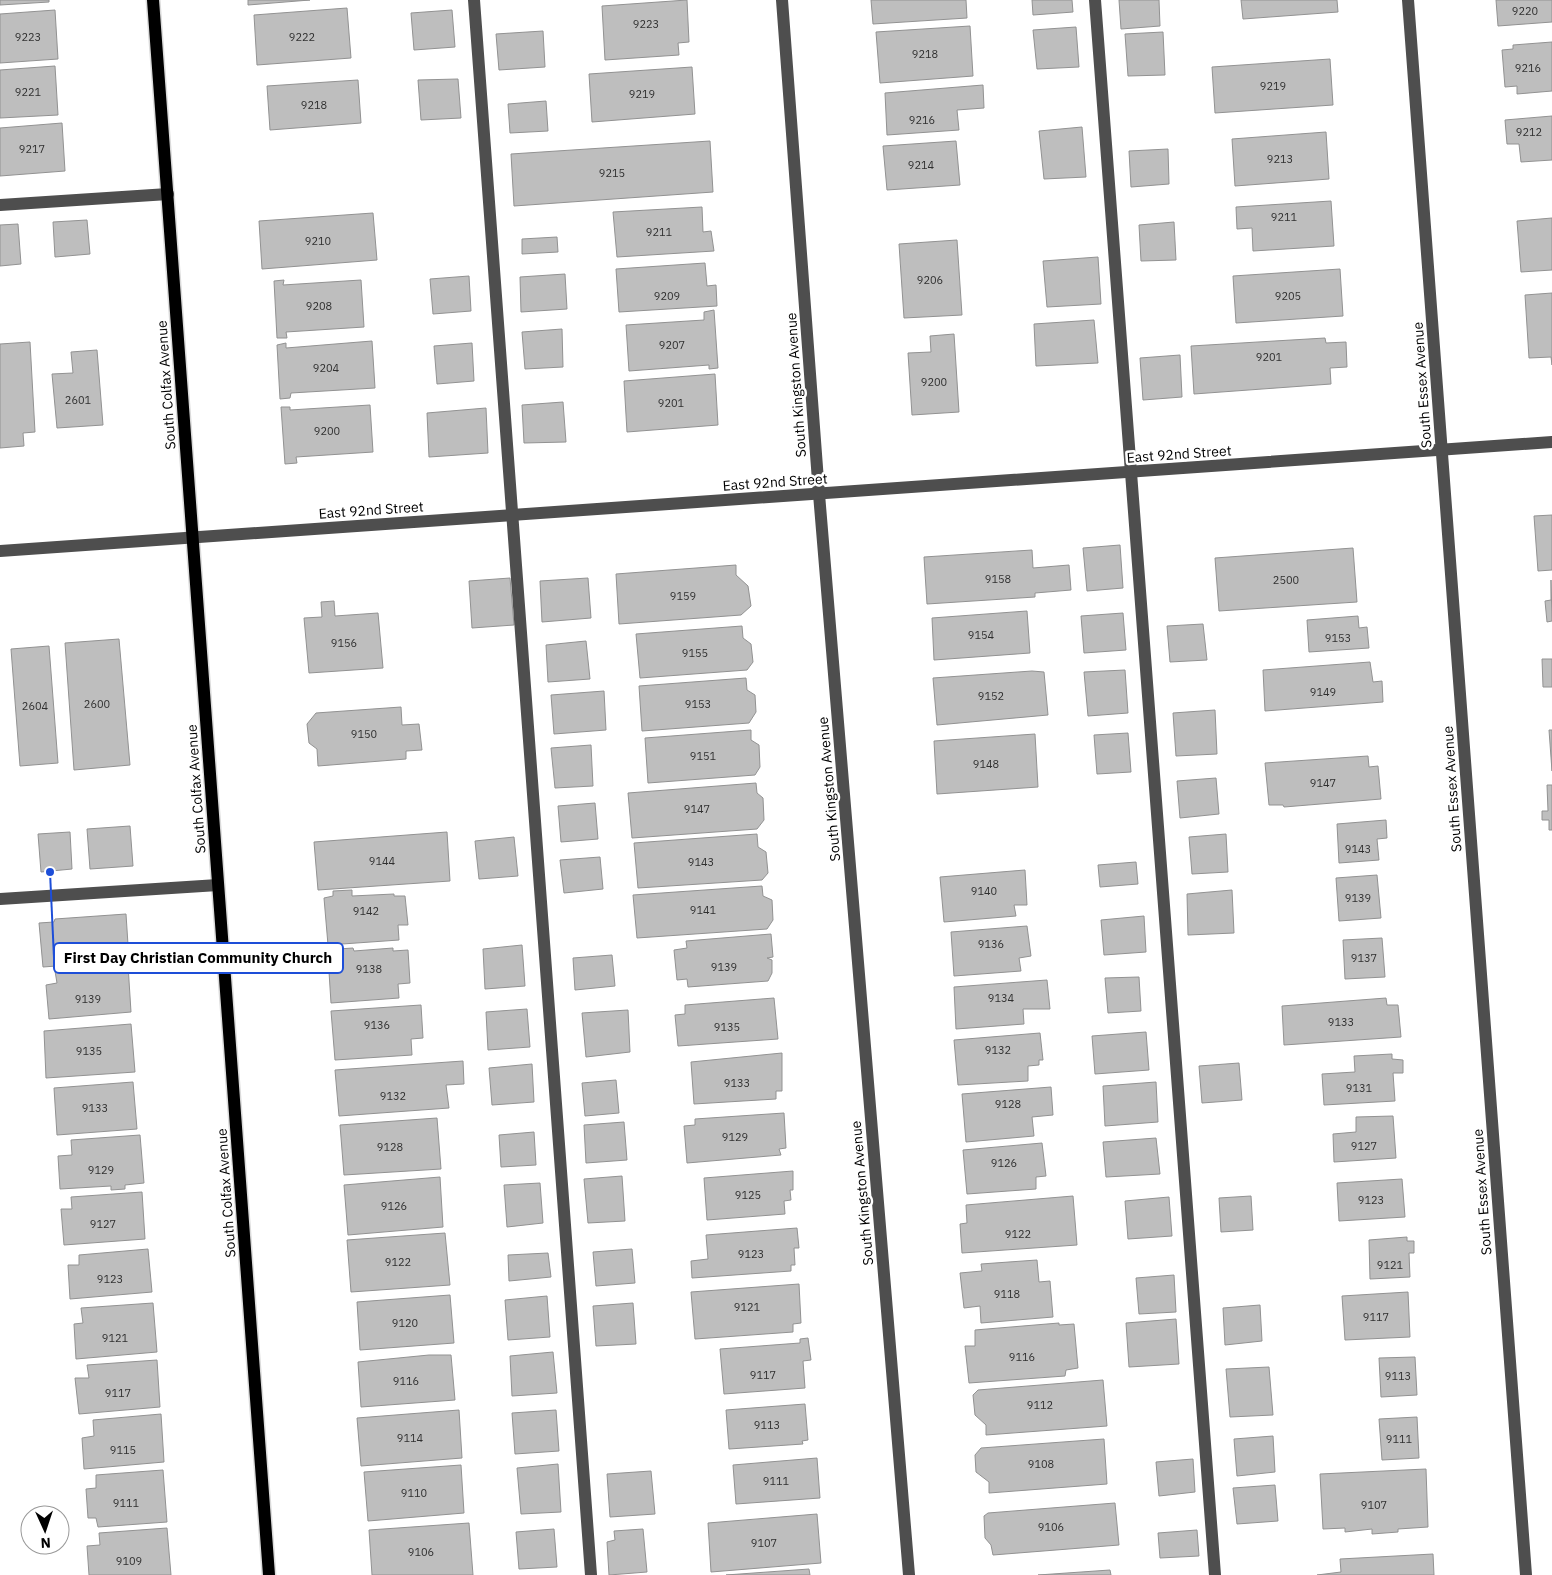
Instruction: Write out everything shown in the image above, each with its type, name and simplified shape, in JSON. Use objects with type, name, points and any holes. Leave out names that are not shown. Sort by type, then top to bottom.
[{"type":"main road","name":"South Colfax Avenue","points":[[153,0],[269,1575]]},
{"type":"street","points":[[474,0],[590,1575]]},
{"type":"street","name":"South Kingston Avenue","points":[[782,0],[819,494],[908,1575]]},
{"type":"street","points":[[1095,0],[1215,1575]]},
{"type":"street","name":"South Essex Avenue","points":[[1408,0],[1526,1575]]},
{"type":"street","points":[[0,205],[168,194]]},
{"type":"street","name":"East 92nd Street","points":[[0,551],[1552,442]]},
{"type":"street","points":[[0,899],[218,885]]},
{"type":"building","points":[[0,0],[49,0],[49,2],[0,5]]},
{"type":"building","points":[[248,0],[310,0],[248,5]]},
{"type":"building","points":[[687,0],[689,42],[678,43],[679,55],[605,60],[602,6]]},
{"type":"building","points":[[871,0],[966,0],[967,18],[873,24]]},
{"type":"building","points":[[1032,0],[1072,0],[1073,12],[1033,15]]},
{"type":"building","points":[[1119,0],[1159,0],[1160,26],[1121,29]]},
{"type":"building","points":[[1241,0],[1337,0],[1338,12],[1243,19]]},
{"type":"building","points":[[1496,0],[1552,0],[1552,22],[1498,26]]},
{"type":"building","points":[[347,8],[351,58],[257,65],[254,15]]},
{"type":"building","points":[[55,10],[58,59],[0,63],[0,14]]},
{"type":"building","points":[[452,10],[455,47],[414,50],[411,13]]},
{"type":"building","points":[[970,26],[973,76],[880,83],[876,32]]},
{"type":"building","points":[[1076,27],[1079,67],[1037,69],[1033,30]]},
{"type":"building","points":[[543,31],[545,67],[499,70],[496,34]]},
{"type":"building","points":[[1163,32],[1165,75],[1128,76],[1125,34]]},
{"type":"building","points":[[1552,42],[1552,91],[1517,94],[1517,86],[1505,87],[1502,50],[1513,49],[1513,45]]},
{"type":"building","points":[[1330,59],[1333,105],[1215,113],[1212,67]]},
{"type":"building","points":[[55,66],[58,115],[0,118],[0,70]]},
{"type":"building","points":[[692,67],[695,114],[592,122],[589,74]]},
{"type":"building","points":[[458,79],[461,118],[421,120],[418,80]]},
{"type":"building","points":[[358,80],[361,123],[270,130],[267,86]]},
{"type":"building","points":[[983,85],[984,108],[957,110],[959,130],[887,135],[885,93]]},
{"type":"building","points":[[546,101],[548,131],[510,133],[508,104]]},
{"type":"building","points":[[1552,116],[1552,160],[1521,162],[1519,144],[1507,144],[1505,120]]},
{"type":"building","points":[[62,123],[65,171],[0,176],[0,128]]},
{"type":"building","points":[[1082,127],[1086,177],[1044,179],[1039,131]]},
{"type":"building","points":[[1326,132],[1329,179],[1235,186],[1232,139]]},
{"type":"building","points":[[710,141],[713,192],[514,206],[511,154]]},
{"type":"building","points":[[956,141],[960,185],[887,190],[883,146]]},
{"type":"building","points":[[1168,149],[1169,184],[1131,187],[1129,151]]},
{"type":"building","points":[[1331,201],[1334,246],[1253,251],[1252,228],[1237,229],[1236,207]]},
{"type":"building","points":[[702,207],[703,232],[711,231],[714,251],[617,257],[613,212]]},
{"type":"building","points":[[373,213],[377,260],[262,269],[259,221]]},
{"type":"building","points":[[1552,218],[1552,270],[1521,272],[1517,221]]},
{"type":"building","points":[[87,220],[90,254],[55,257],[53,222]]},
{"type":"building","points":[[1174,222],[1176,260],[1141,261],[1139,225]]},
{"type":"building","points":[[18,224],[21,264],[0,266],[0,225]]},
{"type":"building","points":[[557,237],[558,252],[522,254],[522,239]]},
{"type":"building","points":[[957,240],[962,315],[904,318],[899,244]]},
{"type":"building","points":[[1098,257],[1101,304],[1047,307],[1043,261]]},
{"type":"building","points":[[705,263],[707,286],[716,285],[717,306],[619,312],[616,269]]},
{"type":"building","points":[[1340,269],[1343,316],[1236,323],[1233,276]]},
{"type":"building","points":[[565,274],[567,309],[521,312],[520,277]]},
{"type":"building","points":[[469,276],[471,311],[433,314],[430,279]]},
{"type":"building","points":[[284,280],[283,285],[361,280],[364,327],[286,332],[287,338],[277,338],[274,281]]},
{"type":"building","points":[[1552,293],[1552,365],[1551,357],[1529,358],[1525,295]]},
{"type":"building","points":[[714,310],[718,368],[709,369],[709,365],[629,371],[626,325],[704,320],[704,312]]},
{"type":"building","points":[[1094,320],[1098,363],[1036,366],[1034,324]]},
{"type":"building","points":[[562,329],[563,367],[525,369],[522,332]]},
{"type":"building","points":[[954,334],[959,412],[912,415],[908,353],[931,352],[930,336]]},
{"type":"building","points":[[1325,338],[1326,343],[1346,342],[1347,367],[1330,368],[1331,384],[1194,394],[1191,346]]},
{"type":"building","points":[[372,341],[375,388],[291,393],[290,398],[280,399],[277,345],[286,343],[286,348]]},
{"type":"building","points":[[30,342],[35,432],[23,433],[24,446],[0,448],[0,344]]},
{"type":"building","points":[[472,343],[474,381],[437,384],[434,346]]},
{"type":"building","points":[[97,350],[103,425],[57,428],[52,374],[73,373],[71,352]]},
{"type":"building","points":[[1180,355],[1182,397],[1143,400],[1140,358]]},
{"type":"building","points":[[715,374],[718,425],[627,432],[624,381]]},
{"type":"building","points":[[563,402],[566,442],[524,443],[522,405]]},
{"type":"building","points":[[370,405],[373,452],[296,457],[297,463],[285,464],[281,407],[290,407],[290,410]]},
{"type":"building","points":[[486,408],[488,453],[429,457],[427,413]]},
{"type":"building","points":[[1552,515],[1552,570],[1538,571],[1534,516]]},
{"type":"building","points":[[1120,545],[1123,588],[1087,591],[1083,548]]},
{"type":"building","points":[[1353,548],[1357,602],[1219,611],[1215,558]]},
{"type":"building","points":[[1032,550],[1033,568],[1069,565],[1071,590],[1035,593],[1035,597],[927,604],[924,557]]},
{"type":"building","points":[[736,565],[736,575],[748,586],[751,606],[741,615],[619,624],[616,574]]},
{"type":"building","points":[[510,578],[514,625],[472,628],[469,581]]},
{"type":"building","points":[[588,578],[591,618],[542,622],[540,581]]},
{"type":"building","points":[[1551,580],[1552,621],[1547,622],[1545,601],[1551,600]]},
{"type":"building","points":[[334,601],[335,616],[378,613],[383,668],[309,673],[304,618],[322,617],[321,602]]},
{"type":"building","points":[[1027,611],[1030,653],[934,660],[932,618]]},
{"type":"building","points":[[1123,613],[1126,650],[1084,653],[1081,616]]},
{"type":"building","points":[[1358,616],[1359,628],[1367,627],[1369,648],[1309,652],[1307,620]]},
{"type":"building","points":[[1203,624],[1207,660],[1170,662],[1167,626]]},
{"type":"building","points":[[742,626],[743,638],[751,644],[753,662],[747,670],[640,678],[636,634]]},
{"type":"building","points":[[119,639],[130,765],[74,770],[65,643]]},
{"type":"building","points":[[586,641],[590,679],[548,682],[546,645]]},
{"type":"building","points":[[49,646],[58,763],[20,766],[11,649]]},
{"type":"building","points":[[1542,659],[1552,659],[1552,687],[1543,687]]},
{"type":"building","points":[[1370,662],[1373,682],[1382,681],[1383,702],[1265,711],[1263,670]]},
{"type":"building","points":[[1125,670],[1128,713],[1088,716],[1084,672]]},
{"type":"building","points":[[1032,671],[1044,672],[1048,715],[937,725],[933,678]]},
{"type":"building","points":[[746,678],[747,690],[755,695],[756,712],[749,723],[642,731],[639,686]]},
{"type":"building","points":[[604,691],[606,730],[554,734],[551,695]]},
{"type":"building","points":[[401,707],[402,725],[419,724],[422,750],[406,751],[406,759],[318,766],[317,749],[309,743],[307,724],[316,713]]},
{"type":"building","points":[[1215,710],[1217,754],[1176,756],[1173,713]]},
{"type":"building","points":[[751,730],[751,740],[759,745],[760,767],[755,775],[648,783],[645,738]]},
{"type":"building","points":[[1549,730],[1552,730],[1552,771]]},
{"type":"building","points":[[1128,733],[1131,772],[1097,774],[1094,735]]},
{"type":"building","points":[[1035,734],[1038,787],[937,794],[934,741]]},
{"type":"building","points":[[591,745],[593,786],[555,788],[551,748]]},
{"type":"building","points":[[1368,756],[1369,767],[1378,766],[1381,799],[1284,807],[1283,805],[1269,805],[1265,763]]},
{"type":"building","points":[[1216,778],[1219,814],[1180,818],[1177,781]]},
{"type":"building","points":[[756,783],[757,793],[763,798],[764,820],[757,829],[632,838],[628,793]]},
{"type":"building","points":[[1547,785],[1552,785],[1552,830],[1549,830],[1549,820],[1542,820],[1542,811],[1548,811]]},
{"type":"building","points":[[595,803],[598,839],[561,842],[558,806]]},
{"type":"building","points":[[1386,820],[1387,838],[1377,839],[1379,860],[1339,863],[1337,824]]},
{"type":"building","points":[[130,826],[133,866],[90,869],[87,829]]},
{"type":"building","points":[[70,832],[72,869],[41,872],[38,834]]},
{"type":"building","points":[[447,832],[450,881],[318,890],[314,842]]},
{"type":"building","points":[[757,834],[758,847],[766,852],[768,873],[762,880],[638,888],[634,843]]},
{"type":"building","points":[[1226,834],[1228,872],[1192,874],[1189,837]]},
{"type":"building","points":[[514,837],[518,876],[479,879],[475,841]]},
{"type":"building","points":[[600,857],[603,889],[564,893],[560,860]]},
{"type":"building","points":[[1136,862],[1138,884],[1100,887],[1098,865]]},
{"type":"building","points":[[1025,870],[1027,905],[1014,905],[1016,916],[944,922],[940,877]]},
{"type":"building","points":[[1377,875],[1381,918],[1339,921],[1336,878]]},
{"type":"building","points":[[762,886],[763,896],[772,900],[773,920],[767,929],[637,938],[633,895]]},
{"type":"building","points":[[352,890],[352,896],[394,894],[394,896],[405,896],[408,925],[398,925],[399,940],[328,945],[324,898],[333,896],[333,891]]},
{"type":"building","points":[[1232,890],[1234,933],[1188,935],[1187,894]]},
{"type":"building","points":[[126,914],[129,960],[110,962],[110,966],[96,967],[96,963],[43,967],[39,923],[54,922],[55,919]]},
{"type":"building","points":[[1144,916],[1146,952],[1104,955],[1101,920]]},
{"type":"building","points":[[1027,926],[1031,956],[1019,958],[1021,971],[954,976],[951,932]]},
{"type":"building","points":[[771,934],[773,957],[767,958],[772,960],[772,973],[768,981],[688,987],[687,979],[677,980],[674,950],[687,948],[686,941]]},
{"type":"building","points":[[1382,938],[1385,977],[1345,979],[1343,940]]},
{"type":"building","points":[[522,945],[525,986],[485,989],[483,949]]},
{"type":"building","points":[[353,948],[354,951],[393,948],[393,951],[408,950],[410,983],[398,984],[399,998],[331,1003],[328,956],[338,955],[338,949]]},
{"type":"building","points":[[612,955],[615,986],[575,990],[573,958]]},
{"type":"building","points":[[128,965],[131,1012],[49,1019],[46,985],[57,983],[55,971]]},
{"type":"building","points":[[1139,977],[1141,1011],[1108,1013],[1105,978]]},
{"type":"building","points":[[1047,980],[1050,1009],[1023,1009],[1024,1024],[956,1029],[954,987]]},
{"type":"building","points":[[774,998],[778,1039],[678,1046],[675,1015],[685,1014],[685,1005]]},
{"type":"building","points":[[1386,998],[1387,1005],[1398,1005],[1401,1037],[1284,1045],[1282,1006]]},
{"type":"building","points":[[421,1005],[423,1038],[411,1039],[412,1055],[335,1060],[331,1011]]},
{"type":"building","points":[[527,1009],[530,1047],[488,1050],[486,1012]]},
{"type":"building","points":[[628,1010],[630,1052],[586,1057],[582,1013]]},
{"type":"building","points":[[131,1024],[135,1072],[46,1078],[44,1031]]},
{"type":"building","points":[[1146,1032],[1149,1070],[1095,1074],[1092,1036]]},
{"type":"building","points":[[1040,1033],[1043,1060],[1039,1060],[1039,1065],[1028,1066],[1028,1081],[958,1085],[954,1040]]},
{"type":"building","points":[[782,1053],[782,1091],[776,1091],[776,1099],[694,1104],[691,1062]]},
{"type":"building","points":[[1392,1054],[1392,1059],[1403,1060],[1403,1073],[1393,1073],[1395,1101],[1324,1105],[1322,1074],[1355,1072],[1354,1056]]},
{"type":"building","points":[[463,1061],[464,1084],[446,1085],[449,1108],[339,1116],[335,1070]]},
{"type":"building","points":[[1239,1063],[1242,1100],[1202,1103],[1199,1066]]},
{"type":"building","points":[[532,1064],[534,1102],[492,1105],[489,1068]]},
{"type":"building","points":[[616,1080],[619,1113],[585,1116],[582,1083]]},
{"type":"building","points":[[133,1082],[137,1129],[57,1135],[54,1088]]},
{"type":"building","points":[[1156,1082],[1158,1122],[1105,1126],[1103,1086]]},
{"type":"building","points":[[1051,1087],[1053,1115],[1032,1117],[1034,1136],[966,1142],[962,1094]]},
{"type":"building","points":[[784,1113],[786,1148],[779,1149],[781,1155],[687,1163],[684,1126],[695,1125],[695,1119]]},
{"type":"building","points":[[1393,1116],[1396,1158],[1334,1162],[1333,1134],[1356,1132],[1356,1117]]},
{"type":"building","points":[[437,1118],[441,1169],[344,1175],[340,1125]]},
{"type":"building","points":[[624,1122],[627,1160],[586,1163],[584,1125]]},
{"type":"building","points":[[534,1132],[536,1165],[501,1167],[499,1135]]},
{"type":"building","points":[[140,1135],[144,1183],[125,1185],[125,1189],[111,1190],[111,1186],[60,1189],[58,1156],[72,1155],[71,1140]]},
{"type":"building","points":[[1156,1138],[1160,1174],[1106,1177],[1103,1142]]},
{"type":"building","points":[[1042,1143],[1046,1176],[1036,1177],[1036,1189],[967,1194],[963,1150]]},
{"type":"building","points":[[793,1171],[793,1190],[790,1190],[791,1200],[784,1201],[785,1214],[707,1220],[704,1178]]},
{"type":"building","points":[[622,1176],[625,1221],[588,1223],[584,1179]]},
{"type":"building","points":[[440,1177],[443,1227],[348,1235],[344,1185]]},
{"type":"building","points":[[1402,1179],[1405,1217],[1339,1221],[1337,1183]]},
{"type":"building","points":[[540,1183],[543,1223],[507,1227],[504,1185]]},
{"type":"building","points":[[142,1192],[145,1239],[64,1245],[61,1209],[72,1209],[71,1197]]},
{"type":"building","points":[[1073,1196],[1077,1245],[962,1253],[960,1224],[967,1223],[966,1205]]},
{"type":"building","points":[[1251,1196],[1253,1230],[1221,1232],[1219,1198]]},
{"type":"building","points":[[1169,1197],[1172,1236],[1128,1239],[1125,1201]]},
{"type":"building","points":[[797,1228],[799,1248],[794,1248],[795,1265],[791,1265],[791,1271],[692,1278],[691,1261],[708,1259],[706,1235]]},
{"type":"building","points":[[445,1233],[450,1285],[351,1292],[347,1240]]},
{"type":"building","points":[[1407,1237],[1407,1241],[1414,1241],[1414,1253],[1409,1253],[1410,1277],[1370,1279],[1369,1240]]},
{"type":"building","points":[[148,1249],[152,1292],[70,1299],[68,1265],[79,1265],[79,1255]]},
{"type":"building","points":[[632,1249],[635,1283],[596,1286],[593,1252]]},
{"type":"building","points":[[548,1253],[551,1277],[509,1281],[508,1255]]},
{"type":"building","points":[[1037,1260],[1039,1282],[1050,1281],[1053,1317],[981,1323],[980,1306],[964,1308],[960,1273],[982,1271],[981,1264]]},
{"type":"building","points":[[1174,1275],[1176,1312],[1139,1314],[1136,1278]]},
{"type":"building","points":[[799,1284],[801,1323],[793,1324],[793,1332],[695,1339],[691,1292]]},
{"type":"building","points":[[1408,1292],[1410,1337],[1345,1340],[1342,1296]]},
{"type":"building","points":[[450,1295],[454,1343],[360,1350],[357,1302]]},
{"type":"building","points":[[547,1296],[550,1337],[508,1340],[505,1300]]},
{"type":"building","points":[[153,1303],[157,1352],[76,1359],[74,1324],[83,1323],[81,1308]]},
{"type":"building","points":[[633,1303],[636,1344],[596,1346],[593,1306]]},
{"type":"building","points":[[1260,1305],[1262,1341],[1225,1345],[1223,1308]]},
{"type":"building","points":[[1176,1319],[1179,1364],[1129,1367],[1126,1323]]},
{"type":"building","points":[[1059,1323],[1059,1325],[1074,1324],[1078,1368],[1066,1370],[1065,1376],[969,1383],[965,1346],[975,1346],[975,1330]]},
{"type":"building","points":[[808,1338],[811,1360],[803,1361],[805,1388],[724,1394],[720,1349],[800,1343],[800,1339]]},
{"type":"building","points":[[553,1352],[557,1393],[512,1396],[510,1356]]},
{"type":"building","points":[[429,1355],[451,1355],[455,1400],[361,1407],[358,1362]]},
{"type":"building","points":[[1415,1357],[1417,1395],[1381,1397],[1379,1358]]},
{"type":"building","points":[[157,1360],[160,1407],[79,1414],[75,1378],[89,1378],[87,1365]]},
{"type":"building","points":[[1269,1367],[1273,1415],[1230,1417],[1226,1369]]},
{"type":"building","points":[[1103,1380],[1107,1426],[986,1435],[986,1425],[975,1415],[973,1395],[978,1390]]},
{"type":"building","points":[[805,1404],[808,1440],[802,1441],[803,1444],[729,1449],[726,1410]]},
{"type":"building","points":[[459,1410],[462,1458],[361,1466],[357,1418]]},
{"type":"building","points":[[556,1410],[559,1451],[515,1454],[512,1413]]},
{"type":"building","points":[[161,1414],[164,1462],[84,1469],[82,1438],[94,1436],[93,1420]]},
{"type":"building","points":[[1417,1417],[1419,1458],[1382,1460],[1379,1419]]},
{"type":"building","points":[[1273,1436],[1275,1472],[1237,1476],[1234,1439]]},
{"type":"building","points":[[1104,1439],[1107,1484],[989,1493],[989,1482],[976,1472],[975,1455],[981,1448]]},
{"type":"building","points":[[817,1458],[820,1498],[736,1504],[733,1465]]},
{"type":"building","points":[[1193,1459],[1195,1492],[1159,1496],[1156,1462]]},
{"type":"building","points":[[558,1464],[561,1512],[521,1514],[517,1468]]},
{"type":"building","points":[[461,1465],[464,1513],[368,1521],[364,1472]]},
{"type":"building","points":[[1426,1469],[1428,1527],[1398,1529],[1398,1532],[1372,1534],[1372,1529],[1345,1532],[1345,1528],[1323,1529],[1320,1474]]},
{"type":"building","points":[[163,1470],[167,1522],[98,1527],[96,1518],[88,1518],[86,1489],[96,1488],[96,1475]]},
{"type":"building","points":[[651,1471],[655,1514],[610,1517],[607,1474]]},
{"type":"building","points":[[1275,1485],[1278,1521],[1237,1524],[1233,1488]]},
{"type":"building","points":[[1115,1503],[1119,1545],[993,1555],[991,1545],[985,1538],[984,1516],[988,1513]]},
{"type":"building","points":[[817,1514],[821,1563],[711,1572],[708,1523]]},
{"type":"building","points":[[469,1523],[473,1575],[372,1575],[369,1530]]},
{"type":"building","points":[[167,1528],[171,1575],[89,1575],[87,1546],[100,1545],[99,1533]]},
{"type":"building","points":[[554,1529],[557,1567],[519,1569],[516,1532]]},
{"type":"building","points":[[643,1529],[647,1572],[609,1575],[607,1542],[615,1540],[614,1531]]},
{"type":"building","points":[[1197,1530],[1199,1556],[1160,1558],[1158,1533]]},
{"type":"building","points":[[1433,1554],[1434,1575],[1317,1575],[1341,1572],[1340,1559]]},
{"type":"building","points":[[809,1569],[810,1575],[726,1575]]},
{"type":"building","points":[[1110,1570],[1111,1575],[1038,1575]]},
{"type":"place","name":"First Day Christian Community Church","points":[[50,872]]}]
